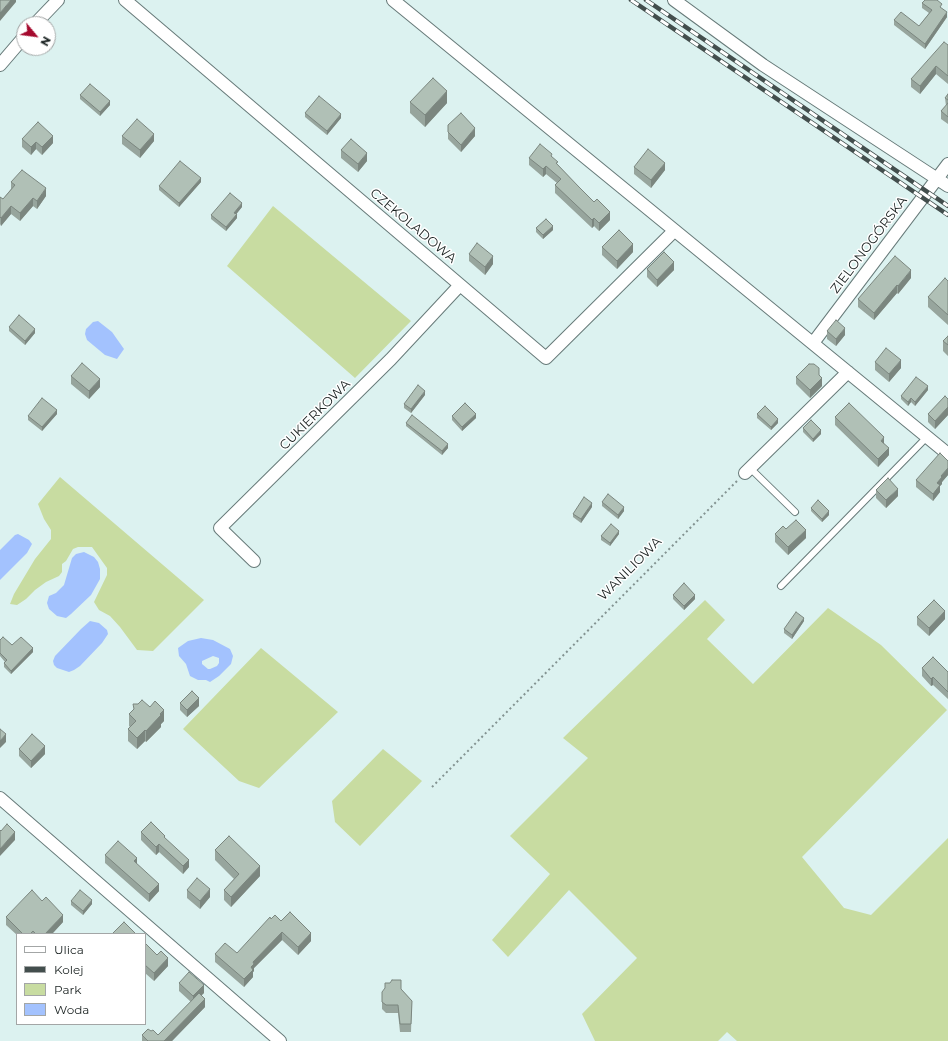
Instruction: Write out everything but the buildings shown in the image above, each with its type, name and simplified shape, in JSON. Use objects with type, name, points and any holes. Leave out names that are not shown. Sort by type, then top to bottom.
[{"type":"street","points":[[43,16],[58,0]]},
{"type":"street","name":"CZEKOLADOWA","points":[[125,0],[546,358],[674,231]]},
{"type":"street","points":[[393,0],[948,454]]},
{"type":"street","points":[[674,0],[762,65],[948,186]]},
{"type":"street","points":[[0,64],[16,46]]},
{"type":"street","name":"ZIELONOGÓRSKA","points":[[813,343],[948,164]]},
{"type":"street","name":"CUKIERKOWA","points":[[254,561],[220,528],[391,359],[460,285]]},
{"type":"street","points":[[748,470],[848,372]]},
{"type":"street","points":[[0,798],[280,1041]]},
{"type":"lane","points":[[780,586],[927,437]]},
{"type":"lane","points":[[748,470],[795,512]]},
{"type":"path","name":"WANILIOWA","points":[[432,787],[748,470]]},
{"type":"green space","points":[[273,206],[411,321],[355,378],[227,266]]},
{"type":"green space","points":[[60,477],[204,600],[153,651],[137,650],[120,627],[110,616],[99,610],[94,602],[107,575],[107,568],[92,547],[78,547],[73,549],[66,561],[62,564],[62,572],[59,576],[46,582],[17,605],[10,604],[14,594],[35,559],[51,539],[51,530],[44,519],[38,504]]},
{"type":"green space","points":[[705,600],[725,620],[707,639],[753,684],[828,608],[881,645],[947,710],[802,857],[844,908],[871,915],[948,838],[948,1041],[737,1041],[727,1032],[718,1041],[595,1041],[582,1014],[637,958],[569,890],[508,957],[492,940],[550,874],[510,836],[588,758],[563,738]]},
{"type":"green space","points":[[261,648],[338,712],[259,788],[239,781],[183,729]]},
{"type":"green space","points":[[383,749],[422,781],[360,846],[335,822],[332,801]]},
{"type":"water","points":[[98,321],[112,332],[124,349],[117,359],[105,355],[87,340],[85,334],[86,329],[93,322]]},
{"type":"water","points":[[18,534],[29,540],[32,544],[27,553],[0,580],[0,550],[15,535]]},
{"type":"water","points":[[84,552],[94,557],[98,562],[100,579],[91,595],[71,614],[66,618],[57,616],[49,609],[47,603],[49,596],[56,593],[64,585],[72,558],[76,554]]},
{"type":"water","points":[[90,621],[99,623],[107,630],[108,634],[102,643],[80,666],[74,670],[69,672],[57,668],[53,661],[55,656]]},
{"type":"water","points":[[201,638],[213,640],[230,649],[233,656],[231,664],[219,676],[210,682],[206,680],[198,680],[190,676],[186,664],[179,656],[178,648],[188,641]],"holes":[[[213,656],[219,658],[219,663],[217,666],[210,669],[202,664],[202,661]]]},
{"type":"railway","points":[[631,0],[948,215]]},
{"type":"railway","points":[[646,0],[948,206]]}]
